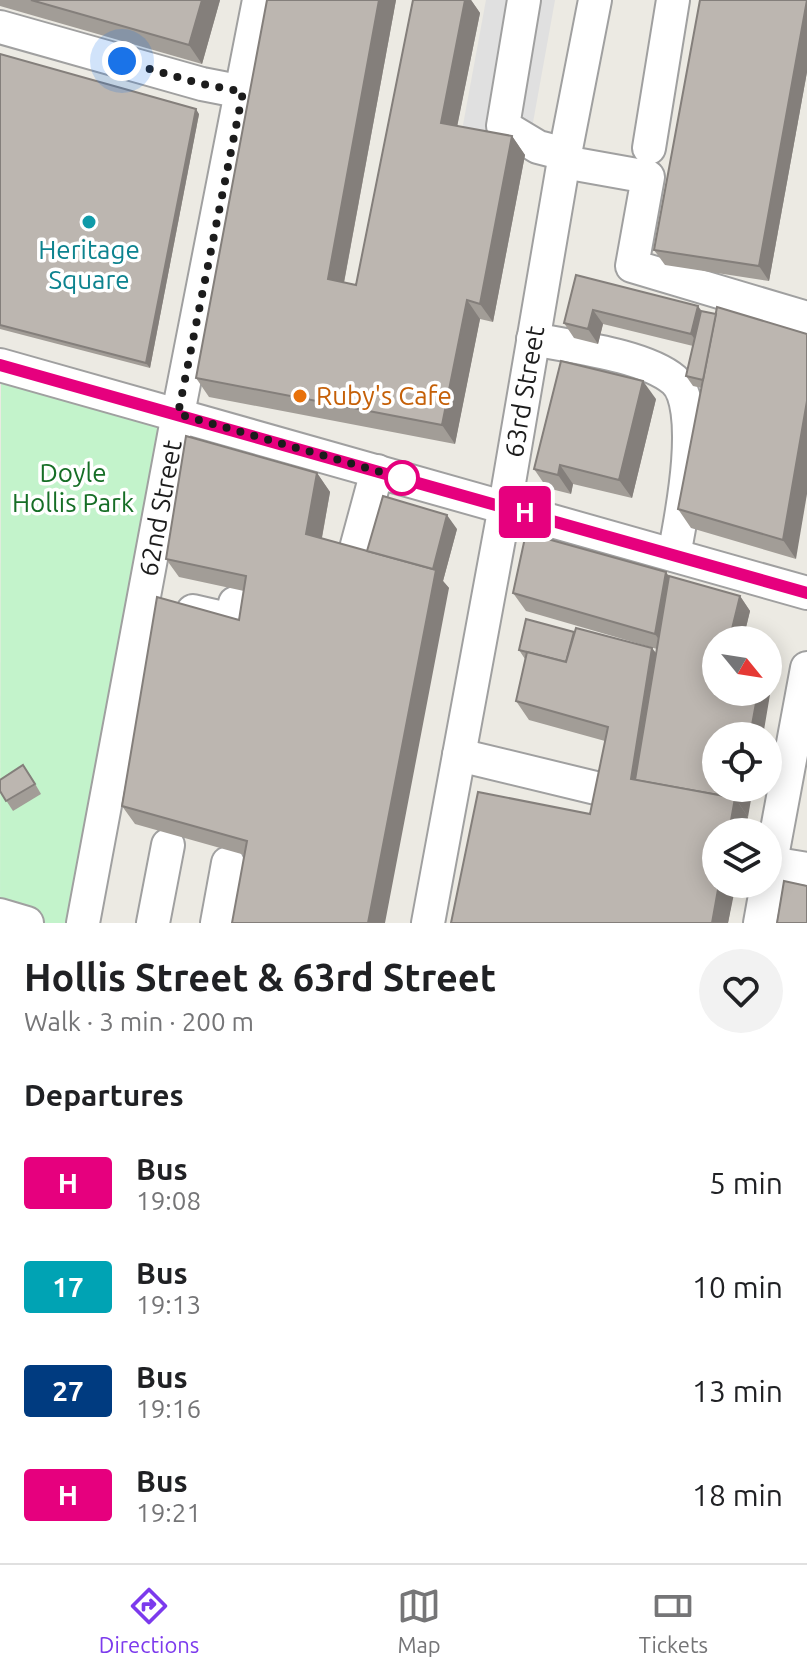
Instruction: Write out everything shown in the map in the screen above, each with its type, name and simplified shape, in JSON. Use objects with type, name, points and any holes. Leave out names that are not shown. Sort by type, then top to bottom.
[{"type":"street","name":"62nd Street","points":[[83,923],[259,0]]},
{"type":"street","points":[[524,0],[503,126],[564,158],[648,177],[632,266],[807,318]]},
{"type":"street","name":"63rd Street","points":[[428,923],[595,0]]},
{"type":"street","points":[[649,148],[673,0]]},
{"type":"street","points":[[0,27],[202,84],[243,92]]},
{"type":"street","points":[[533,339],[652,366],[681,388],[689,439],[685,497],[674,555]]},
{"type":"street","points":[[0,365],[807,593]]},
{"type":"street","points":[[354,556],[377,471]]},
{"type":"street","points":[[143,600],[232,620],[235,603]]},
{"type":"street","points":[[782,824],[798,762],[807,668]]},
{"type":"street","points":[[459,755],[604,790]]},
{"type":"street","points":[[153,923],[168,845]]},
{"type":"street","points":[[217,923],[228,863]]},
{"type":"street","points":[[782,873],[807,869]]},
{"type":"street","points":[[760,923],[765,898]]},
{"type":"street","points":[[0,915],[27,923]]},
{"type":"green space","name":"Doyle Hollis Park","points":[[1,380],[160,424],[67,923],[0,923]]},
{"type":"shaded area","points":[[486,0],[555,0],[528,150],[461,136]]},
{"type":"building","points":[[31,0],[202,0],[189,45]]},
{"type":"building","points":[[267,0],[379,0],[328,279],[356,285],[413,0],[465,0],[441,123],[512,136],[480,304],[467,300],[442,425],[196,378]]},
{"type":"building","points":[[700,0],[807,0],[759,266],[654,250]]},
{"type":"building","name":"Heritage Square","points":[[0,54],[196,109],[146,363],[0,325]]},
{"type":"building","points":[[576,275],[698,306],[691,334],[593,310],[588,329],[564,323]]},
{"type":"building","points":[[717,307],[807,334],[807,401],[783,540],[678,509]]},
{"type":"building","points":[[701,311],[716,314],[703,380],[686,376]]},
{"type":"building","points":[[561,361],[643,381],[619,480],[560,465],[558,475],[534,469]]},
{"type":"building","points":[[186,436],[317,473],[306,534],[436,570],[368,923],[232,923],[247,841],[122,806],[157,597],[239,620],[246,576],[166,559]]},
{"type":"building","points":[[383,496],[447,515],[433,569],[367,551]]},
{"type":"building","points":[[526,533],[666,572],[655,634],[513,593]]},
{"type":"building","points":[[669,576],[740,596],[733,626],[702,626],[702,706],[755,706],[753,722],[702,722],[702,792],[635,780]]},
{"type":"building","points":[[526,619],[574,632],[566,662],[519,650]]},
{"type":"building","points":[[576,628],[652,648],[631,779],[702,792],[702,802],[734,802],[731,818],[702,818],[702,898],[716,898],[712,923],[451,923],[478,792],[590,814],[608,727],[516,701],[527,652],[566,662]]},
{"type":"building","points":[[23,765],[35,784],[6,801],[0,791],[0,780]]},
{"type":"building","points":[[784,881],[807,886],[807,923],[777,923]]},
{"type":"bus line","name":"H","points":[[0,365],[807,593]]},
{"type":"place","name":"Heritage Square","points":[[89,222]]},
{"type":"place","name":"Ruby's Cafe","points":[[300,396]]},
{"type":"route","points":[[122,61],[202,84],[243,92],[178,414],[402,478]]}]
